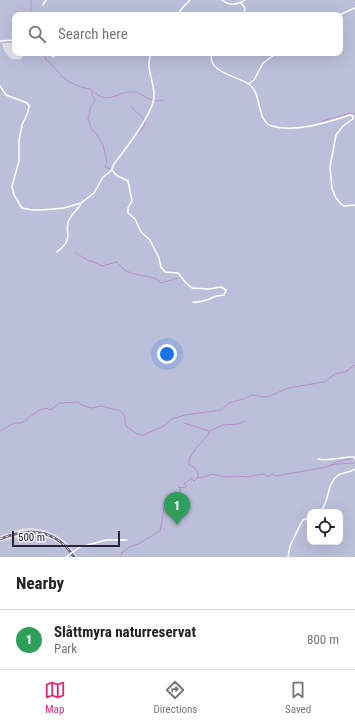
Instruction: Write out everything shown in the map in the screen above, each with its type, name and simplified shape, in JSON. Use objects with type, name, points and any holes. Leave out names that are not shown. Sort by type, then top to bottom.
[{"type":"street","points":[[43,5],[46,0]]},
{"type":"street","points":[[179,12],[190,0]]},
{"type":"street","points":[[222,0],[231,4],[241,3],[246,0]]},
{"type":"street","points":[[241,3],[245,8],[244,12]]},
{"type":"street","points":[[343,13],[355,8]]},
{"type":"street","points":[[0,41],[12,40]]},
{"type":"street","points":[[57,252],[67,241],[69,236],[69,219],[81,203],[94,193],[103,177],[112,170],[114,164],[145,120],[154,101],[154,88],[148,70],[150,56]]},
{"type":"street","points":[[212,56],[211,60],[216,68],[248,84],[255,91],[258,105],[264,120],[271,126],[282,128],[301,127],[350,115],[352,116],[353,119],[343,126],[336,135],[330,167],[333,191],[336,198],[344,206],[355,205]]},
{"type":"street","points":[[248,84],[254,80],[263,63],[273,56]]},
{"type":"street","points":[[0,86],[6,95],[27,103],[29,106],[22,125],[19,141],[19,161],[12,186],[14,195],[22,208],[42,210],[64,208],[81,203]]},
{"type":"street","points":[[112,170],[116,176],[128,181],[132,201],[128,208],[128,213],[135,219],[141,232],[153,246],[161,267],[165,272],[178,273],[192,288],[209,289],[221,287],[226,290],[222,296],[216,296],[198,302],[193,302]]},
{"type":"street","points":[[318,459],[340,459],[354,457],[355,459]]},
{"type":"street","points":[[322,509],[325,504],[328,490],[335,478],[340,474],[355,469]]},
{"type":"street","points":[[288,557],[290,546],[300,523],[307,518]]},
{"type":"street","points":[[66,557],[80,547],[106,540],[127,540]]},
{"type":"shaded area","points":[[0,0],[355,0],[355,557],[77,557],[73,550],[61,538],[46,531],[30,528],[21,529],[0,536]]},
{"type":"shaded area","points":[[28,530],[39,531],[56,538],[66,545],[75,557],[73,557],[60,543],[39,534],[23,533],[0,540],[0,538],[13,533]]},
{"type":"shaded area","points":[[31,534],[54,541],[64,548],[72,557],[0,557],[0,542]]},
{"type":"waterway","points":[[31,0],[31,12]]},
{"type":"waterway","points":[[45,56],[46,60],[67,80],[84,88],[91,89],[102,97],[107,98],[132,92],[138,93],[152,100]]},
{"type":"waterway","points":[[92,91],[95,101],[91,106],[88,119],[92,130],[96,133],[103,145],[107,161],[105,167],[111,169]]},
{"type":"waterway","points":[[155,101],[164,100]]},
{"type":"waterway","points":[[131,106],[144,119],[145,125],[138,134]]},
{"type":"waterway","points":[[322,121],[351,113],[354,114]]},
{"type":"waterway","points":[[74,252],[89,261],[102,266],[117,262],[127,272],[154,278],[161,283],[178,278]]},
{"type":"waterway","points":[[0,431],[14,423],[22,423],[39,410],[46,408],[50,410],[60,403],[79,402],[81,405],[92,408],[101,406],[121,411],[125,417],[126,426],[137,434],[143,435],[164,426],[172,419],[185,415],[221,410],[229,403],[252,395],[265,397],[288,388],[324,382],[335,374],[345,372],[355,365]]},
{"type":"waterway","points":[[121,557],[122,553],[129,547],[138,544],[160,531],[164,508],[171,504],[172,498],[178,494],[181,489],[178,487],[185,488],[186,486],[184,484],[192,478],[194,481],[198,477],[196,469],[189,465],[189,459],[210,431],[223,425],[239,424],[245,421]]},
{"type":"waterway","points":[[184,423],[209,431]]},
{"type":"waterway","points":[[197,478],[212,474],[225,477],[249,477],[264,474],[267,477],[273,474],[276,476],[327,467],[336,462],[354,458]]},
{"type":"waterway","points":[[330,466],[336,464],[355,463]]},
{"type":"waterway","points":[[166,508],[167,510],[182,512]]},
{"type":"railway","points":[[0,539],[21,533],[41,533],[59,541],[74,557]]},
{"type":"place","name":"Slåttmyra naturreservat","points":[[177,525]]}]
